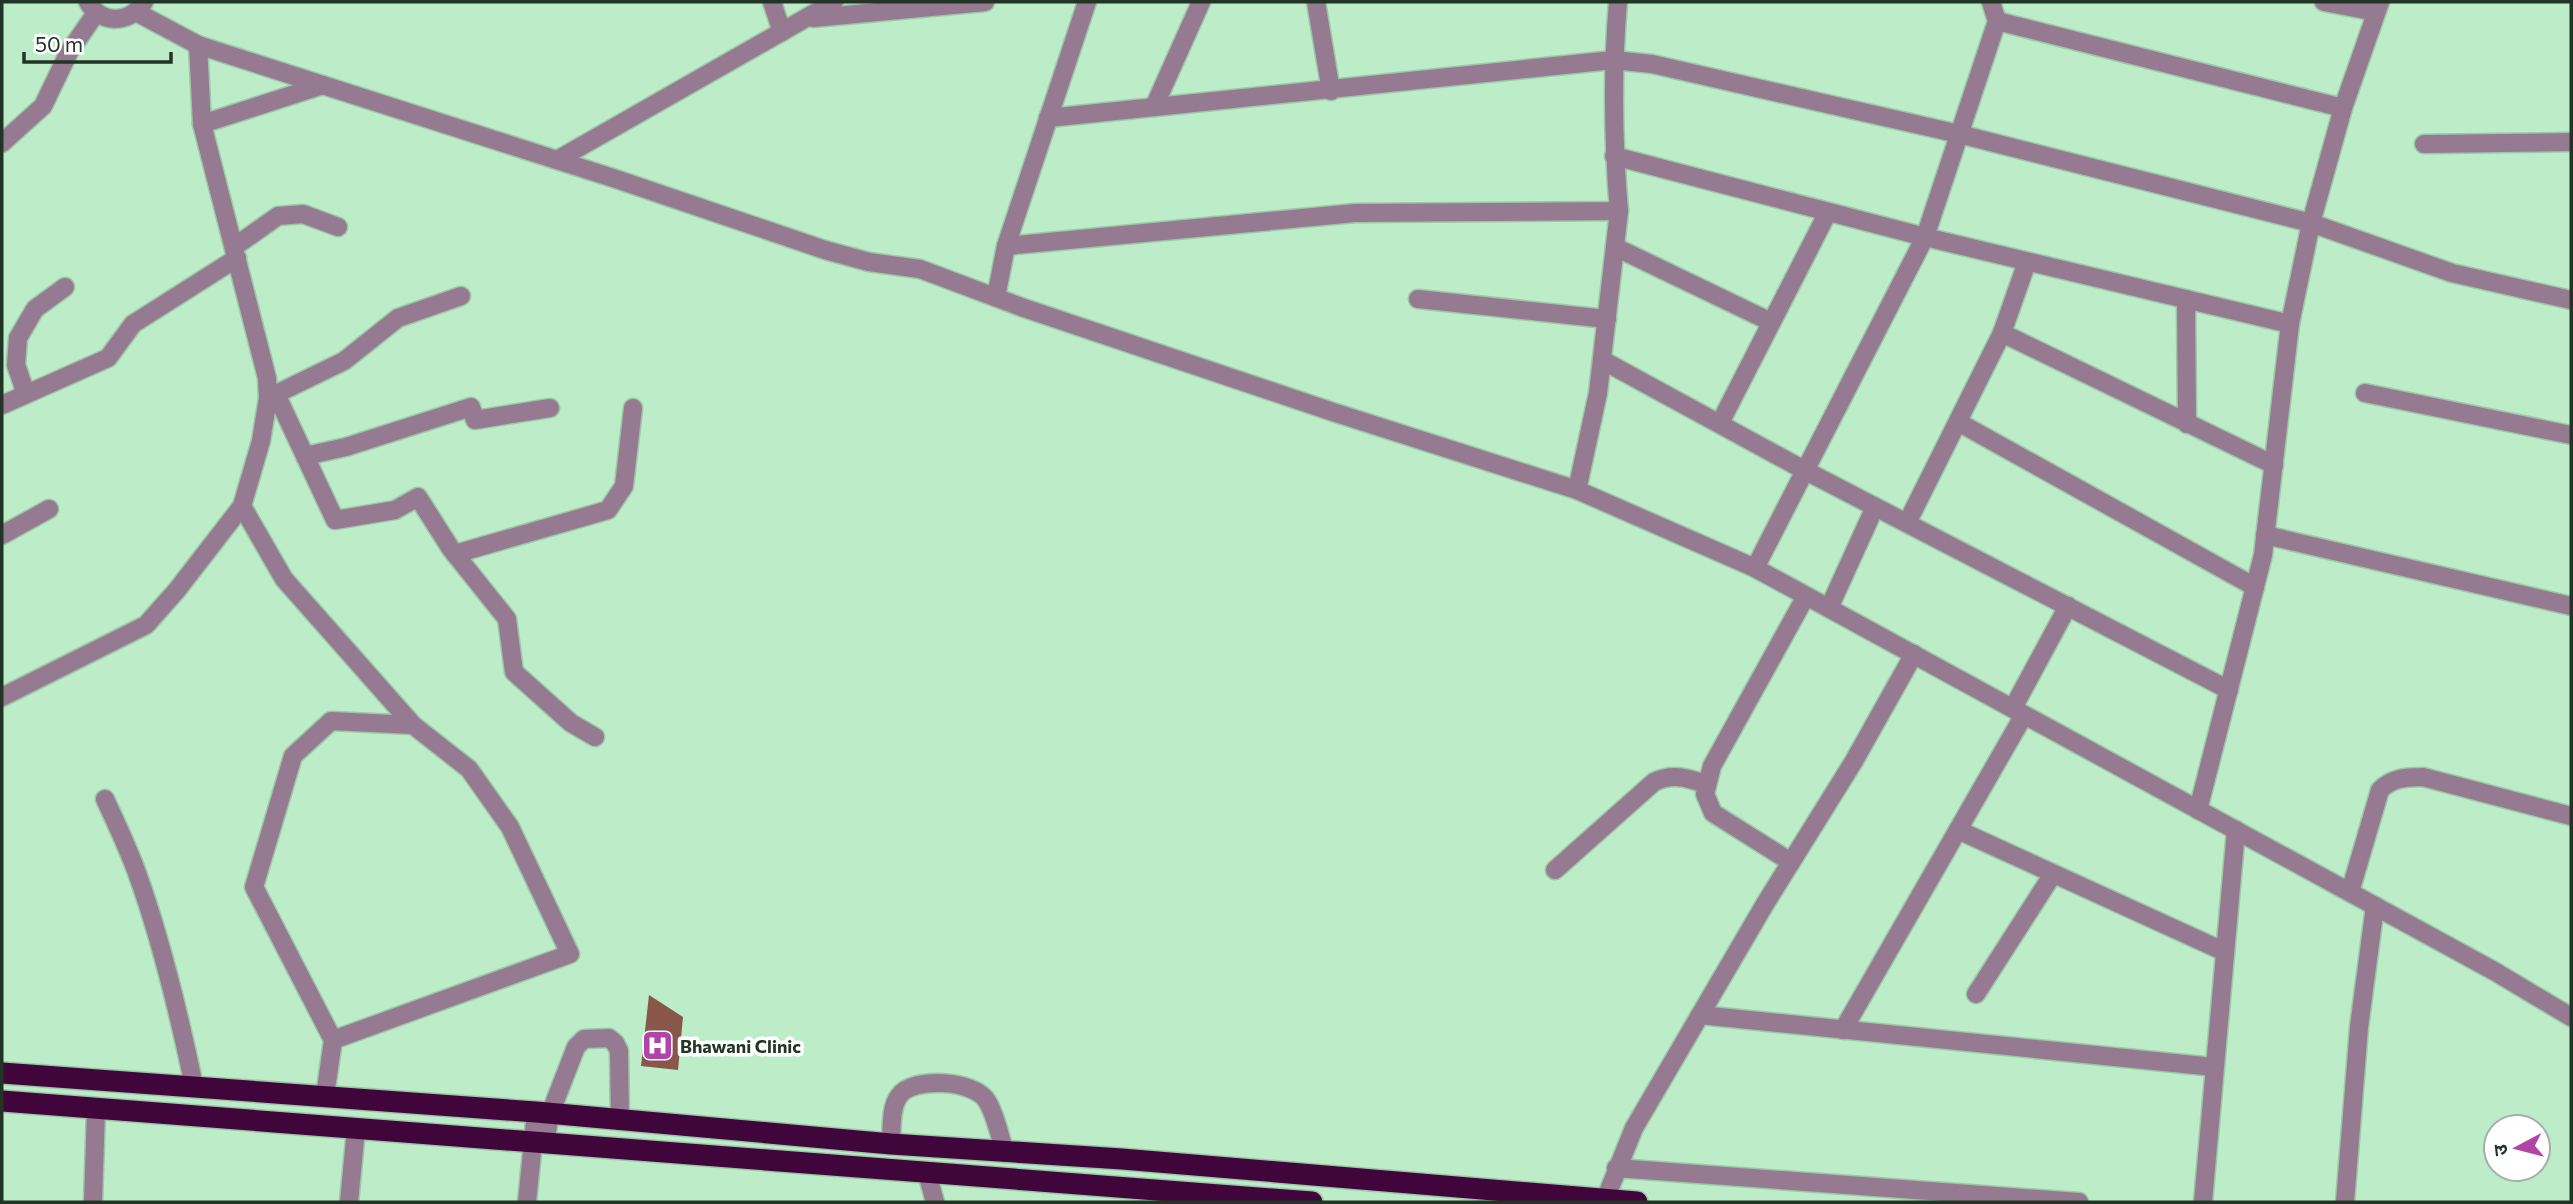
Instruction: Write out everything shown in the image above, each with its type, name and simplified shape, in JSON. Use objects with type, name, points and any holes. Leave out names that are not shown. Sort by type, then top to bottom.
[{"type":"highway","points":[[2,1073],[543,1113],[891,1144],[1122,1159],[1637,1202]]},
{"type":"highway","points":[[2,1101],[927,1173],[1160,1197],[1312,1202]]},
{"type":"street","points":[[772,2],[782,32]]},
{"type":"street","points":[[557,160],[834,2]]},
{"type":"street","points":[[806,19],[985,2]]},
{"type":"street","points":[[996,297],[1006,246],[1087,2]]},
{"type":"street","points":[[1154,107],[1201,2]]},
{"type":"street","points":[[1316,2],[1331,90]]},
{"type":"street","points":[[1577,490],[1598,393],[1619,211],[1614,156],[1613,60],[1618,2]]},
{"type":"street","points":[[1755,568],[1925,237],[1997,21],[1991,2]]},
{"type":"street","points":[[2198,810],[2255,587],[2265,535],[2290,324],[2311,223],[2343,108],[2378,7],[2324,2]]},
{"type":"street","points":[[2,143],[43,106],[89,5],[116,20],[127,18],[140,7],[198,45],[557,160],[825,250],[869,262],[920,269],[1320,407],[1577,490],[1755,568],[2494,971],[2571,1017]]},
{"type":"street","points":[[1997,21],[2343,108]]},
{"type":"street","points":[[198,45],[202,124],[272,396],[306,456],[335,520],[395,510],[418,497],[455,554],[507,619],[514,672],[571,723],[594,737]]},
{"type":"street","points":[[1048,118],[1613,60],[1652,64],[1959,134],[2311,223],[2452,273],[2571,300]]},
{"type":"street","points":[[202,124],[323,85]]},
{"type":"street","points":[[2424,144],[2571,142]]},
{"type":"street","points":[[1614,156],[1925,237],[2290,324]]},
{"type":"street","points":[[1006,246],[1355,213],[1619,211]]},
{"type":"street","points":[[1720,423],[1828,212]]},
{"type":"street","points":[[2,405],[108,358],[133,324],[236,252],[278,216],[303,214],[338,227]]},
{"type":"street","points":[[1615,247],[1771,322]]},
{"type":"street","points":[[1907,523],[2002,333],[2028,262]]},
{"type":"street","points":[[26,394],[16,365],[18,338],[35,309],[65,287]]},
{"type":"street","points":[[272,396],[344,361],[398,318],[461,296]]},
{"type":"street","points":[[1418,299],[1607,319]]},
{"type":"street","points":[[2186,299],[2185,372],[2188,424]]},
{"type":"street","points":[[2002,333],[2274,465]]},
{"type":"street","points":[[1602,360],[1804,470],[2229,690]]},
{"type":"street","points":[[2365,393],[2571,435]]},
{"type":"street","points":[[2,697],[146,625],[177,590],[242,506],[272,396]]},
{"type":"street","points":[[306,456],[346,447],[471,407],[475,420],[550,408]]},
{"type":"street","points":[[455,554],[608,510],[624,486],[633,408]]},
{"type":"street","points":[[1958,422],[2255,587]]},
{"type":"street","points":[[242,506],[284,579],[414,725],[469,769],[510,827],[570,954],[333,1040]]},
{"type":"street","points":[[1829,608],[1875,507]]},
{"type":"street","points":[[2,535],[49,509]]},
{"type":"street","points":[[2265,535],[2571,606]]},
{"type":"street","points":[[1791,862],[1713,813],[1705,794],[1712,766],[1806,596]]},
{"type":"street","points":[[1843,1030],[1958,830],[2067,606]]},
{"type":"street","points":[[1605,1200],[1634,1128],[1791,862],[1854,761],[1913,654]]},
{"type":"street","points":[[325,1096],[333,1040],[254,887],[293,756],[331,721],[414,725]]},
{"type":"street","points":[[1555,870],[1654,782],[1665,776],[1679,776],[1706,784]]},
{"type":"street","points":[[2350,892],[2379,790],[2388,782],[2404,777],[2423,777],[2571,816]]},
{"type":"street","points":[[105,799],[136,872],[155,929],[174,994],[194,1086]]},
{"type":"street","points":[[1958,830],[2225,952]]},
{"type":"street","points":[[2203,1202],[2236,830]]},
{"type":"street","points":[[1976,994],[2053,874]]},
{"type":"street","points":[[2345,1202],[2359,1027],[2375,906]]},
{"type":"street","points":[[1700,1015],[2214,1067]]},
{"type":"street","points":[[527,1202],[543,1113],[576,1047],[584,1039],[609,1038],[619,1051],[620,1121]]},
{"type":"street","points":[[891,1144],[895,1104],[899,1095],[908,1088],[948,1084],[978,1091],[987,1101],[1005,1153]]},
{"type":"street","points":[[93,1202],[96,1109]]},
{"type":"street","points":[[349,1202],[356,1129]]},
{"type":"street","points":[[1616,1168],[2079,1202]]},
{"type":"street","points":[[927,1173],[935,1202]]},
{"type":"building","points":[[649,995],[683,1017],[678,1070],[641,1066]]},
{"type":"place","name":"Bhawani Clinic","points":[[657,1046]]}]
